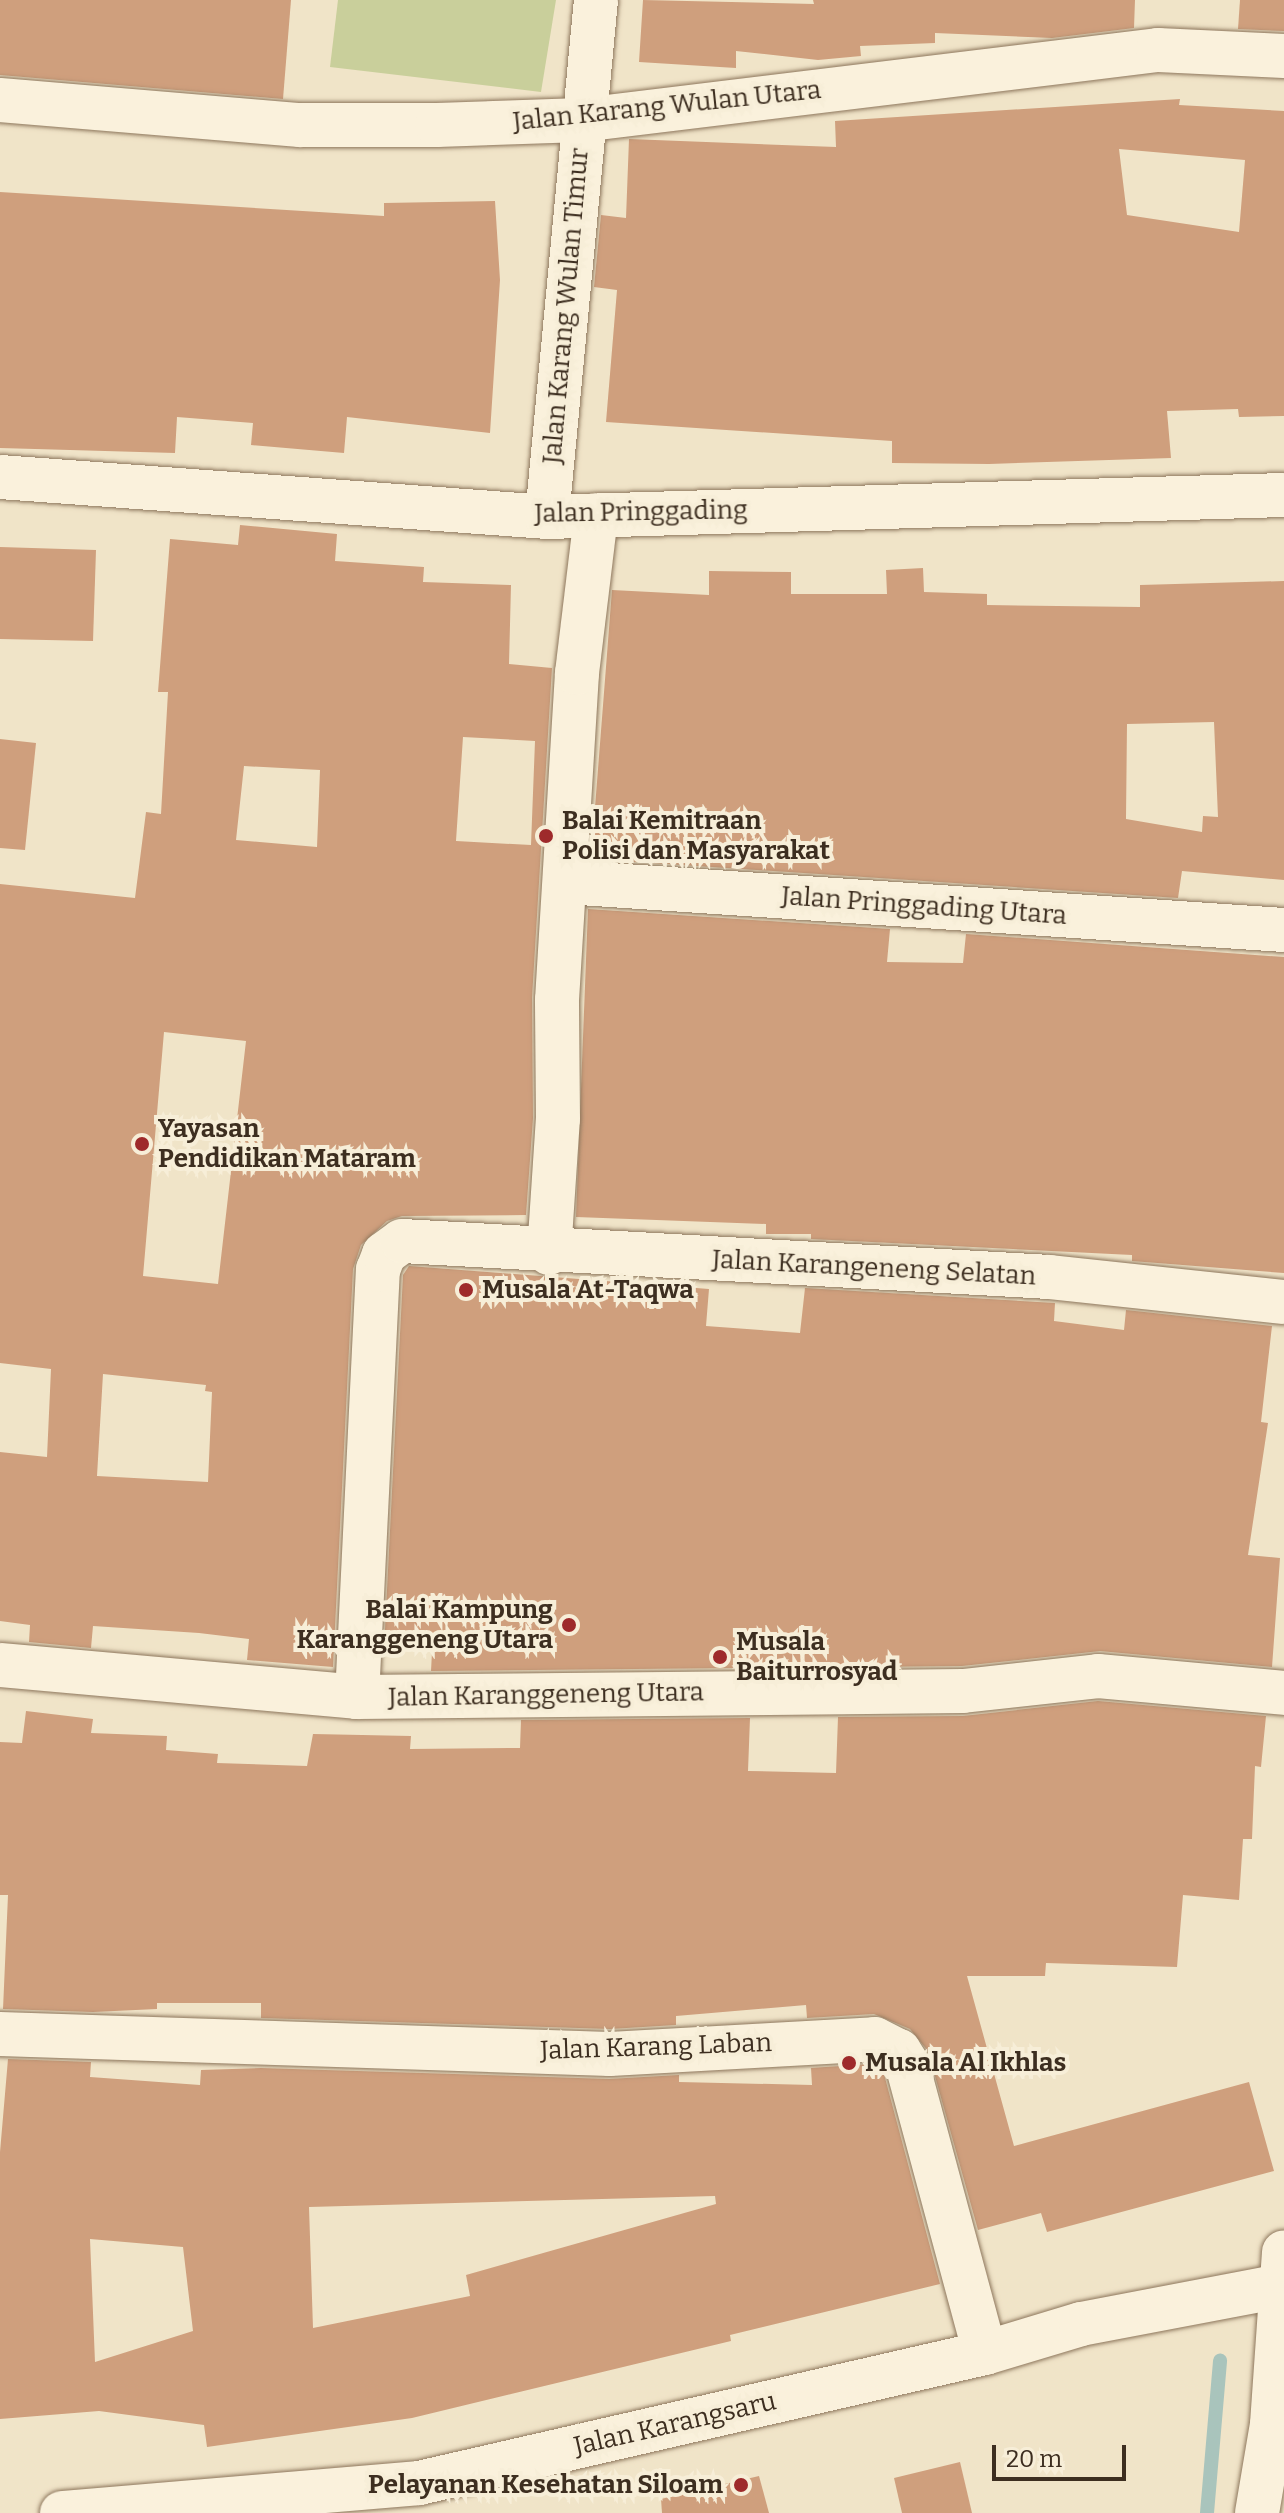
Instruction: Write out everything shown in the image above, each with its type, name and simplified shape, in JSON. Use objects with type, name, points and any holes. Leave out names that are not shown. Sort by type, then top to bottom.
[{"type":"street","name":"Jalan Karang Wulan Timur","points":[[547,517],[582,120],[596,0]]},
{"type":"street","name":"Jalan Karang Wulan Utara","points":[[0,100],[300,125],[582,120],[1158,50],[1284,56]]},
{"type":"street","name":"Jalan Pringgading","points":[[0,477],[547,517],[1284,495]]},
{"type":"street","points":[[549,1253],[577,673],[596,515]]},
{"type":"street","name":"Jalan Pringgading Utara","points":[[565,882],[1284,930]]},
{"type":"street","name":"Jalan Karangeneng Selatan","points":[[357,1697],[380,1260],[402,1241],[549,1253],[1049,1277],[1284,1302]]},
{"type":"street","name":"Jalan Karanggeneng Utara","points":[[0,1665],[357,1697],[963,1691],[1098,1676],[1284,1693]]},
{"type":"street","name":"Jalan Karang Laban","points":[[0,2034],[610,2054],[875,2039],[899,2051],[907,2064],[985,2353]]},
{"type":"street","points":[[1257,2513],[1278,2423],[1282,2269]]},
{"type":"street","name":"Jalan Karangsaru","points":[[62,2513],[182,2509],[419,2483],[985,2353],[1282,2269]]},
{"type":"green space","points":[[338,0],[556,0],[541,92],[330,67]]},
{"type":"building","points":[[0,0],[291,0],[283,99],[0,75]]},
{"type":"building","points":[[643,0],[814,4],[813,0],[1135,0],[1134,28],[1052,38],[935,33],[935,43],[860,46],[861,56],[818,60],[736,51],[736,68],[639,62]]},
{"type":"building","points":[[1240,0],[1284,0],[1284,31],[1238,29]]},
{"type":"building","points":[[1180,99],[1179,105],[1284,111],[1284,416],[1239,417],[1238,409],[1167,411],[1171,458],[989,464],[892,463],[892,441],[606,422],[617,290],[594,287],[601,215],[626,218],[629,139],[836,147],[835,121]],"holes":[[[1119,149],[1245,160],[1239,232],[1127,215]]]},
{"type":"building","points":[[0,192],[384,216],[384,203],[495,201],[500,280],[490,433],[347,417],[344,453],[251,445],[253,423],[177,417],[175,453],[0,448]]},
{"type":"building","points":[[240,525],[337,534],[335,561],[424,567],[423,582],[511,585],[509,664],[552,668],[532,998],[533,1118],[526,1215],[402,1216],[387,1221],[361,1245],[353,1269],[333,1667],[247,1660],[249,1639],[199,1633],[93,1626],[91,1648],[29,1642],[30,1625],[0,1621],[0,1452],[47,1457],[51,1369],[0,1363],[0,884],[135,898],[146,812],[161,814],[168,692],[158,692],[170,539],[238,545]],"holes":[[[463,737],[535,741],[531,845],[456,841]],[[244,766],[320,770],[317,847],[236,840]],[[164,1032],[246,1041],[218,1284],[143,1276]],[[103,1374],[206,1385],[205,1391],[212,1392],[208,1482],[97,1476]]]},
{"type":"building","points":[[0,547],[96,550],[93,641],[0,639]]},
{"type":"building","points":[[923,568],[924,592],[987,594],[987,605],[1140,607],[1140,585],[1284,581],[1284,880],[1182,871],[1178,898],[591,859],[612,590],[709,595],[709,571],[791,572],[791,594],[887,594],[886,570]],"holes":[[[1214,722],[1218,817],[1203,816],[1202,832],[1126,819],[1127,724]]]},
{"type":"building","points":[[0,739],[36,743],[25,850],[0,848]]},
{"type":"building","points":[[588,909],[890,929],[887,962],[963,963],[966,934],[1284,957],[1284,1273],[1132,1261],[1132,1255],[811,1239],[811,1234],[766,1234],[766,1224],[576,1217]]},
{"type":"building","points":[[409,1266],[709,1289],[706,1326],[800,1333],[805,1288],[1055,1303],[1054,1321],[1124,1330],[1126,1310],[1272,1326],[1261,1422],[1268,1423],[1248,1555],[1280,1558],[1272,1667],[1100,1651],[962,1666],[431,1671],[432,1652],[384,1649],[403,1275]]},
{"type":"building","points":[[1098,1701],[1266,1716],[1261,1767],[1255,1766],[1252,1839],[1243,1839],[1239,1900],[1183,1895],[1177,1967],[1046,1963],[1045,1976],[967,1976],[1014,2146],[1249,2082],[1274,2171],[1047,2232],[1041,2213],[978,2230],[928,2051],[910,2029],[874,2014],[807,2018],[806,2005],[676,2016],[676,2025],[610,2029],[261,2018],[261,2003],[157,2003],[157,2009],[93,2012],[3,2009],[8,1895],[0,1895],[0,1742],[22,1743],[26,1711],[93,1719],[91,1733],[167,1736],[166,1750],[218,1754],[217,1763],[307,1766],[313,1734],[411,1736],[410,1749],[520,1748],[521,1720],[750,1718],[748,1771],[836,1773],[838,1717],[963,1716]]},
{"type":"building","points":[[8,2059],[91,2062],[90,2077],[200,2085],[201,2070],[261,2068],[609,2079],[679,2075],[679,2082],[812,2085],[811,2068],[870,2064],[884,2074],[940,2284],[730,2335],[731,2341],[412,2418],[207,2447],[204,2425],[99,2411],[0,2419],[0,2152]],"holes":[[[715,2196],[716,2204],[466,2275],[470,2296],[313,2328],[309,2207]],[[90,2239],[183,2247],[193,2331],[95,2362]]]},
{"type":"building","points":[[960,2462],[972,2513],[902,2513],[894,2478]]},
{"type":"building","name":"Pelayanan Kesehatan Siloam","points":[[759,2476],[769,2513],[662,2513],[661,2499]]},
{"type":"waterway","points":[[1207,2513],[1220,2361]]},
{"type":"place","name":"Balai Kemitraan Polisi dan Masyarakat","points":[[546,836]]},
{"type":"place","name":"Yayasan Pendidikan Mataram","points":[[142,1144]]},
{"type":"place","name":"Musala At-Taqwa","points":[[466,1290]]},
{"type":"place","name":"Balai Kampung Karanggeneng Utara","points":[[569,1625]]},
{"type":"place","name":"Musala Baiturrosyad","points":[[720,1657]]},
{"type":"place","name":"Musala Al Ikhlas","points":[[849,2063]]},
{"type":"place","name":"Pelayanan Kesehatan Siloam","points":[[741,2485]]}]
